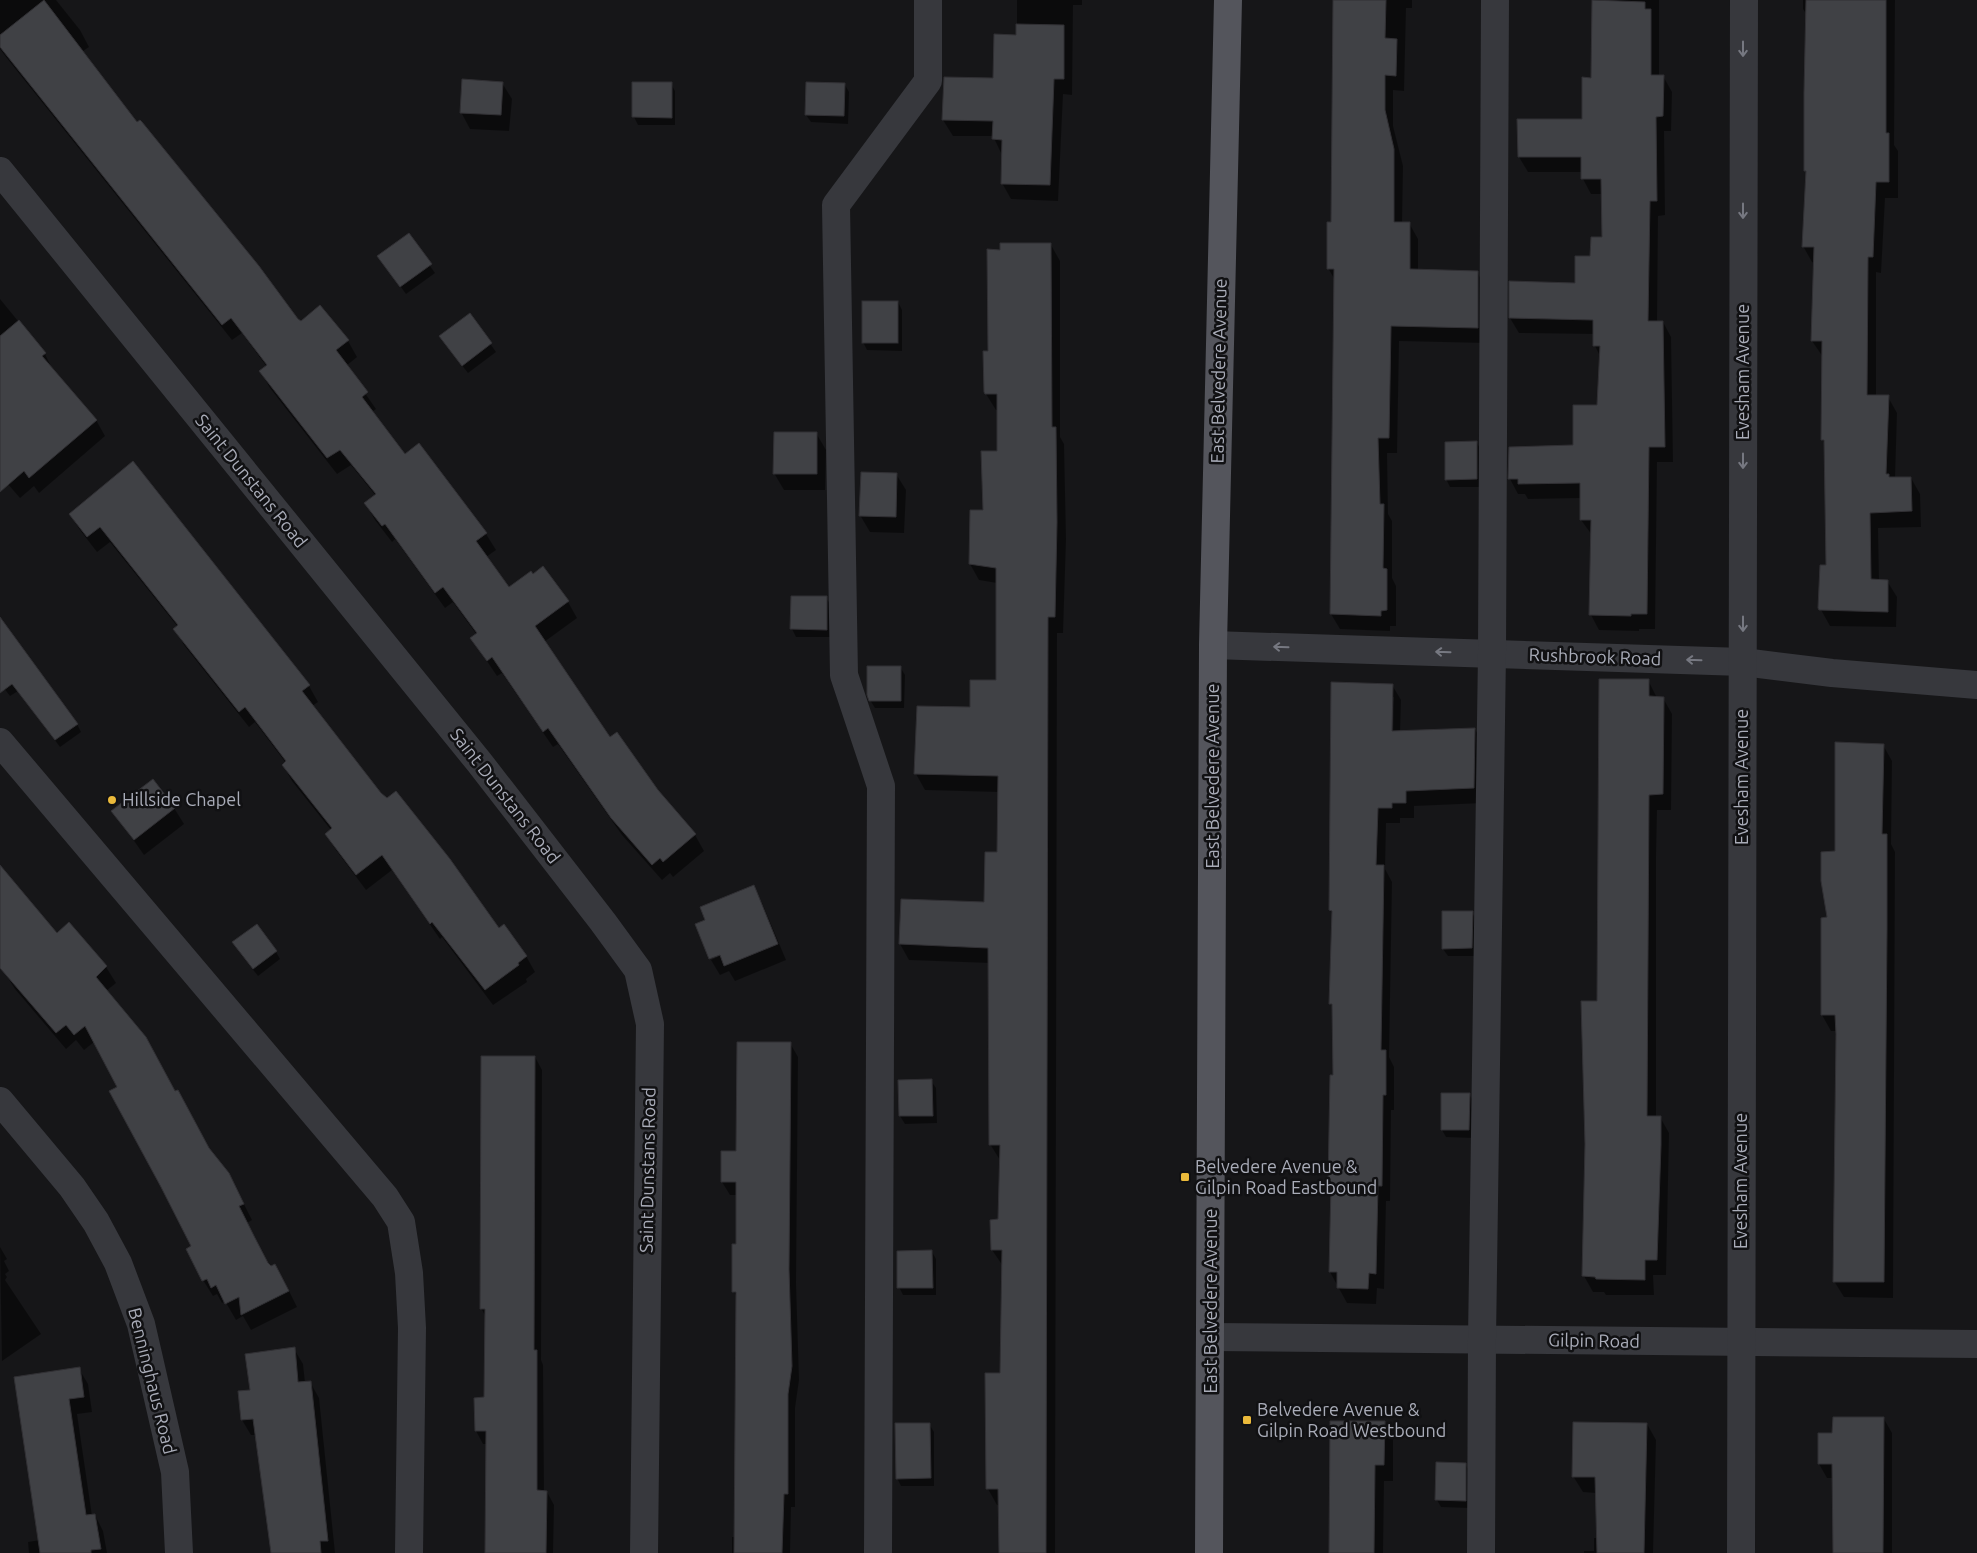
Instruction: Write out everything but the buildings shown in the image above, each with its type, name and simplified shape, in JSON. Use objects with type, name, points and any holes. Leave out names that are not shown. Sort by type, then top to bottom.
[{"type":"main road","name":"East Belvedere Avenue","points":[[1209,1553],[1213,645],[1228,0]]},
{"type":"street","points":[[878,1553],[881,786],[844,675],[836,205],[928,81],[928,0]]},
{"type":"street","points":[[1481,1553],[1482,1340],[1492,653],[1495,0]]},
{"type":"street","name":"Evesham Avenue","points":[[1741,1553],[1744,0]]},
{"type":"street","name":"Saint Dunstans Road","points":[[0,171],[479,762],[638,970],[650,1024],[644,1553]]},
{"type":"street","name":"Rushbrook Road","points":[[1213,645],[1743,662],[1832,673],[1977,685]]},
{"type":"street","points":[[0,742],[385,1197],[401,1222],[409,1273],[412,1328],[409,1553]]},
{"type":"street","name":"Benninghaus Road","points":[[0,1101],[72,1187],[96,1222],[118,1263],[141,1324],[175,1472],[179,1553]]},
{"type":"street","name":"Gilpin Road","points":[[1211,1337],[1977,1344]]},
{"type":"place","name":"Hillside Chapel","points":[[112,800]]},
{"type":"place","name":"Belvedere Avenue & Gilpin Road Eastbound","points":[[1185,1177]]},
{"type":"place","name":"Belvedere Avenue & Gilpin Road Westbound","points":[[1247,1420]]}]
